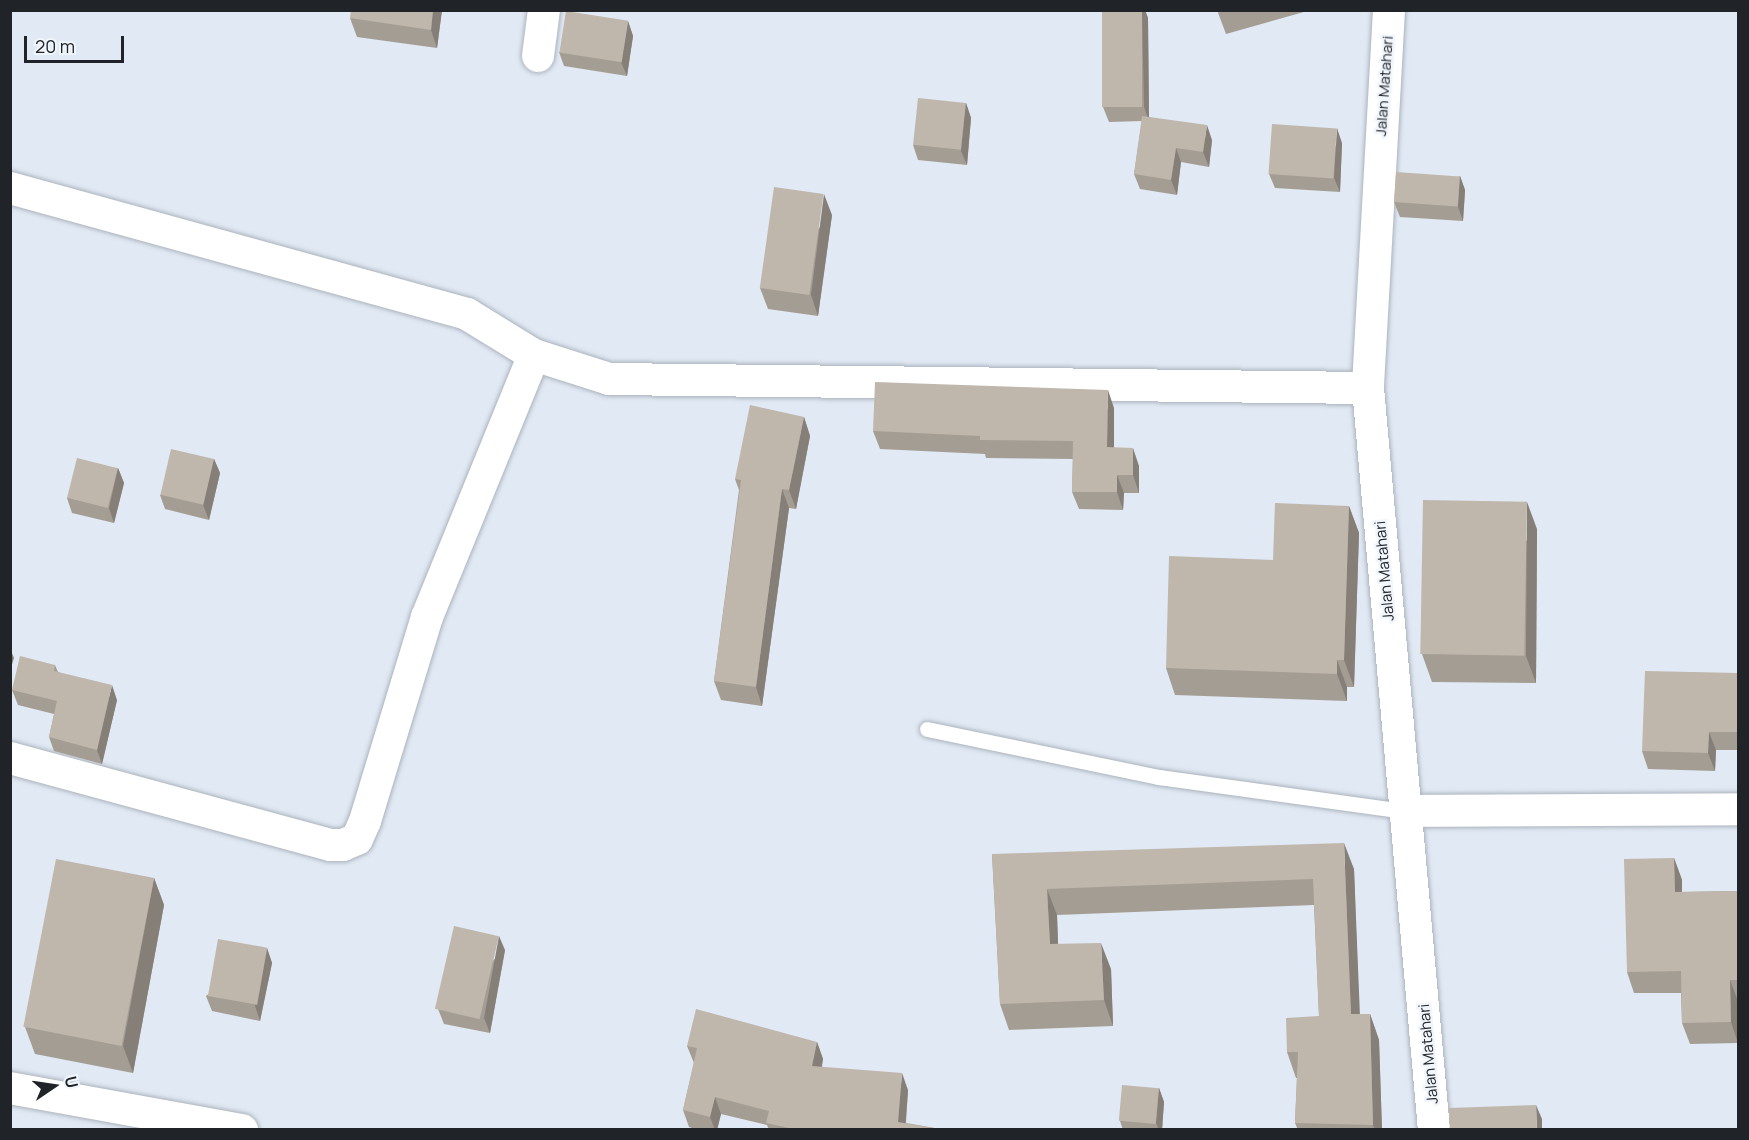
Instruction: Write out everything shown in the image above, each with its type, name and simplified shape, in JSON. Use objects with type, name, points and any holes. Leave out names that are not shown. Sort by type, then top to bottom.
[{"type":"street","points":[[538,56],[543,10]]},
{"type":"street","name":"Jalan Matahari","points":[[1389,10],[1368,388],[1434,1130]]},
{"type":"street","points":[[10,188],[467,314],[534,355],[609,379],[1368,388]]},
{"type":"street","points":[[10,758],[330,845],[343,845],[357,838],[365,821],[427,617],[534,355]]},
{"type":"street","points":[[1405,811],[1738,809]]},
{"type":"street","points":[[10,1088],[242,1130]]},
{"type":"lane","points":[[927,729],[1159,777],[1405,811]]},
{"type":"building","points":[[351,10],[433,10],[431,30],[350,18]]},
{"type":"building","points":[[1102,10],[1142,10],[1142,107],[1102,107]]},
{"type":"building","points":[[566,11],[628,21],[622,62],[559,52]]},
{"type":"building","points":[[918,98],[966,103],[961,150],[913,145]]},
{"type":"building","points":[[1142,116],[1207,125],[1203,152],[1176,148],[1171,180],[1134,174]]},
{"type":"building","points":[[1272,124],[1337,129],[1333,178],[1269,174]]},
{"type":"building","points":[[1396,172],[1460,176],[1458,206],[1394,202]]},
{"type":"building","points":[[774,187],[824,194],[809,295],[760,288]]},
{"type":"building","points":[[875,382],[1108,390],[1107,447],[1133,448],[1133,475],[1117,475],[1117,492],[1072,492],[1073,441],[980,440],[980,436],[873,431]]},
{"type":"building","points":[[750,405],[804,417],[789,490],[782,489],[756,687],[714,681],[741,480],[735,479]]},
{"type":"building","points":[[171,449],[214,459],[203,505],[160,495]]},
{"type":"building","points":[[77,458],[118,468],[108,508],[67,498]]},
{"type":"building","points":[[1423,500],[1527,502],[1524,656],[1420,654]]},
{"type":"building","points":[[1275,503],[1349,506],[1344,660],[1337,660],[1337,674],[1166,668],[1169,556],[1273,560]]},
{"type":"building","points":[[20,656],[55,665],[54,671],[112,685],[97,750],[49,737],[57,701],[12,690]]},
{"type":"building","points":[[1645,671],[1738,673],[1738,732],[1709,732],[1708,753],[1642,751]]},
{"type":"building","points":[[1344,843],[1351,1014],[1370,1014],[1373,1125],[1295,1123],[1298,1052],[1287,1052],[1286,1018],[1319,1016],[1313,879],[1047,889],[1050,944],[1101,943],[1104,1000],[1000,1004],[992,854]]},
{"type":"building","points":[[1674,858],[1675,892],[1738,891],[1738,980],[1730,980],[1731,1022],[1682,1023],[1681,971],[1627,972],[1624,859]]},
{"type":"building","points":[[56,859],[154,878],[122,1046],[23,1027]]},
{"type":"building","points":[[454,926],[499,936],[480,1019],[435,1009]]},
{"type":"building","points":[[218,939],[267,948],[257,1005],[208,996]]},
{"type":"building","points":[[696,1009],[817,1042],[812,1066],[902,1073],[898,1122],[946,1130],[789,1130],[789,1128],[766,1123],[769,1111],[715,1097],[710,1117],[683,1110],[697,1048],[687,1046]]},
{"type":"building","points":[[1122,1085],[1159,1088],[1156,1124],[1119,1121]]},
{"type":"building","points":[[1536,1105],[1537,1130],[1450,1130],[1449,1108]]}]
